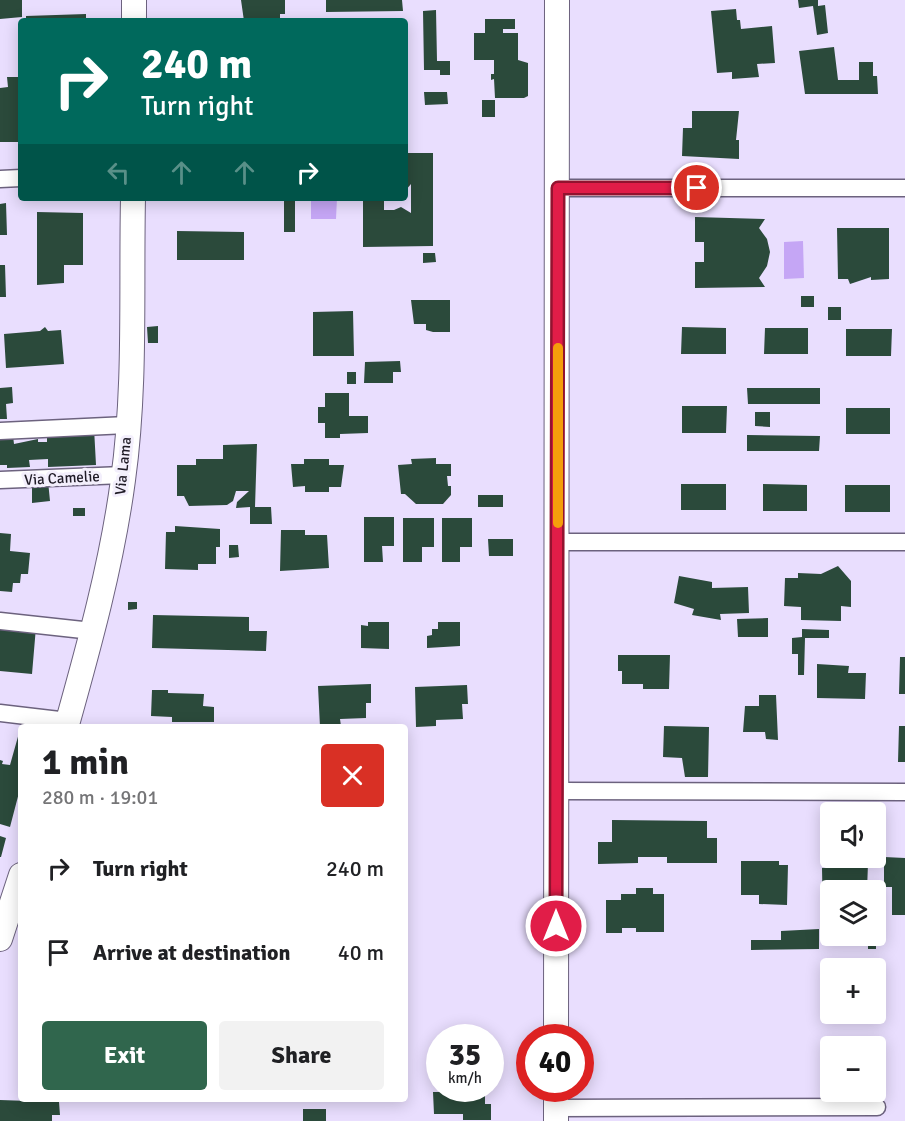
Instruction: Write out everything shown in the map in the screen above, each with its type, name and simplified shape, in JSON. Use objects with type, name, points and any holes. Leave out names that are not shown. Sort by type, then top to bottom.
[{"type":"street","points":[[134,0],[134,18]]},
{"type":"street","points":[[556,1024],[557,0]]},
{"type":"street","points":[[0,179],[18,178]]},
{"type":"street","points":[[558,188],[905,188]]},
{"type":"street","name":"Via Lama","points":[[67,724],[93,631],[123,475],[127,425],[133,201]]},
{"type":"street","points":[[0,431],[127,425]]},
{"type":"street","name":"Via Camelie","points":[[0,480],[123,475]]},
{"type":"street","points":[[558,542],[905,542]]},
{"type":"street","points":[[0,621],[93,631]]},
{"type":"street","points":[[0,713],[67,724]]},
{"type":"street","points":[[557,791],[905,792]]},
{"type":"street","points":[[0,939],[18,884]]},
{"type":"street","points":[[556,1106],[877,1107]]},
{"type":"shaded area","points":[[311,201],[337,201],[336,219],[311,219]]},
{"type":"shaded area","points":[[803,241],[804,278],[784,279],[784,242]]},
{"type":"building","points":[[0,0],[22,0],[22,17],[0,19]]},
{"type":"building","points":[[241,0],[285,0],[285,14],[280,14],[280,18],[244,18]]},
{"type":"building","points":[[326,0],[402,0],[403,11],[326,12]]},
{"type":"building","points":[[798,0],[818,0],[818,6],[825,5],[828,33],[817,35],[813,6],[799,8]]},
{"type":"building","points":[[736,9],[741,29],[772,26],[775,63],[757,64],[759,77],[732,79],[732,72],[717,73],[711,11]]},
{"type":"building","points":[[436,10],[437,61],[450,61],[450,75],[440,75],[440,70],[424,70],[423,11]]},
{"type":"building","points":[[86,14],[86,18],[26,18],[26,16]]},
{"type":"building","points":[[485,19],[515,19],[515,29],[503,29],[503,33],[518,33],[518,60],[528,63],[528,96],[495,98],[494,79],[491,80],[491,74],[494,74],[494,60],[474,60],[474,33],[485,33]]},
{"type":"building","points":[[834,47],[838,80],[859,80],[859,62],[873,62],[873,76],[877,76],[878,94],[805,94],[799,51]]},
{"type":"building","points":[[7,77],[18,77],[18,142],[0,142],[0,88],[8,87]]},
{"type":"building","points":[[424,92],[447,92],[448,104],[425,105]]},
{"type":"building","points":[[482,100],[495,100],[495,117],[482,117]]},
{"type":"building","points":[[692,111],[739,111],[736,140],[739,140],[739,159],[682,156],[683,128],[692,128]]},
{"type":"building","points":[[408,153],[433,153],[433,246],[363,247],[363,201],[384,201],[384,210],[401,207],[411,213],[411,184],[408,188]]},
{"type":"building","points":[[284,201],[295,201],[295,232],[284,232]]},
{"type":"building","points":[[6,203],[7,235],[0,235],[0,204]]},
{"type":"building","points":[[37,212],[83,213],[83,265],[64,265],[64,283],[37,285]]},
{"type":"building","points":[[695,217],[765,219],[759,228],[767,239],[770,252],[767,266],[759,278],[765,287],[695,288],[695,262],[704,262],[704,242],[695,242]]},
{"type":"building","points":[[837,228],[889,228],[889,279],[871,280],[871,277],[850,284],[848,279],[838,279]]},
{"type":"building","points":[[177,231],[244,232],[244,260],[177,260]]},
{"type":"building","points":[[423,253],[435,253],[436,262],[423,263]]},
{"type":"building","points":[[0,265],[5,265],[6,297],[0,297]]},
{"type":"building","points":[[801,296],[814,296],[814,307],[801,307]]},
{"type":"building","points":[[411,300],[450,300],[450,332],[433,332],[426,330],[426,324],[414,324]]},
{"type":"building","points":[[828,307],[841,307],[841,320],[828,320]]},
{"type":"building","points":[[353,311],[354,356],[313,356],[313,312]]},
{"type":"building","points":[[158,326],[158,343],[148,343],[147,327]]},
{"type":"building","points":[[45,327],[48,331],[61,330],[64,364],[6,368],[4,334],[40,331]]},
{"type":"building","points":[[682,327],[726,328],[726,354],[681,354]]},
{"type":"building","points":[[765,328],[808,328],[808,354],[764,354]]},
{"type":"building","points":[[846,329],[892,329],[891,356],[846,356]]},
{"type":"building","points":[[400,361],[401,372],[393,372],[393,383],[364,383],[365,362]]},
{"type":"building","points":[[347,372],[356,372],[356,384],[347,384]]},
{"type":"building","points":[[12,387],[13,403],[6,404],[7,419],[0,419],[0,388]]},
{"type":"building","points":[[747,388],[820,388],[820,404],[748,404]]},
{"type":"building","points":[[325,393],[349,393],[349,416],[368,416],[368,433],[340,434],[340,438],[325,438],[325,423],[318,423],[318,407],[325,407]]},
{"type":"building","points":[[682,406],[727,406],[726,433],[682,433]]},
{"type":"building","points":[[846,408],[890,408],[890,434],[846,434]]},
{"type":"building","points":[[755,412],[770,412],[770,427],[755,426]]},
{"type":"building","points":[[94,428],[96,465],[48,467],[48,459],[29,460],[30,467],[7,468],[7,465],[0,465],[0,435],[13,436],[14,444],[38,439],[38,442],[47,442],[47,435]]},
{"type":"building","points":[[747,435],[820,436],[819,451],[747,451]]},
{"type":"building","points":[[257,444],[255,507],[271,507],[272,524],[250,524],[250,507],[236,508],[237,502],[249,491],[236,491],[233,501],[227,505],[189,506],[184,496],[177,496],[177,465],[196,465],[196,459],[223,459],[223,445]]},
{"type":"building","points":[[436,458],[436,464],[451,464],[451,476],[447,476],[448,486],[451,486],[451,495],[443,504],[416,504],[405,494],[401,494],[398,465],[412,464],[411,459]]},
{"type":"building","points":[[304,459],[329,459],[329,465],[344,465],[341,487],[329,487],[329,492],[305,492],[305,486],[293,487],[291,464],[304,464]]},
{"type":"building","points":[[48,481],[50,501],[32,503],[32,482]]},
{"type":"building","points":[[681,484],[726,484],[726,510],[681,510]]},
{"type":"building","points":[[763,484],[807,485],[807,511],[763,511]]},
{"type":"building","points":[[845,485],[890,485],[890,512],[845,512]]},
{"type":"building","points":[[478,495],[503,495],[503,507],[478,507]]},
{"type":"building","points":[[73,508],[85,508],[85,516],[73,516]]},
{"type":"building","points":[[364,517],[394,517],[394,546],[382,546],[383,562],[364,562]]},
{"type":"building","points":[[403,518],[434,518],[434,547],[422,547],[422,562],[403,562]]},
{"type":"building","points":[[442,518],[472,518],[472,547],[460,547],[460,562],[442,562]]},
{"type":"building","points":[[175,526],[220,529],[220,547],[216,547],[216,564],[198,564],[198,570],[165,569],[166,532],[175,532]]},
{"type":"building","points":[[281,530],[305,530],[305,535],[327,535],[329,568],[280,571]]},
{"type":"building","points":[[0,533],[11,534],[10,551],[30,553],[28,574],[21,574],[20,583],[13,583],[12,592],[0,591]]},
{"type":"building","points":[[488,539],[513,539],[513,556],[489,556]]},
{"type":"building","points":[[229,545],[238,545],[239,557],[229,558]]},
{"type":"building","points":[[838,566],[851,581],[851,607],[841,606],[841,621],[801,620],[801,607],[784,606],[785,578],[798,578],[798,573],[821,574]]},
{"type":"building","points":[[679,576],[712,582],[712,588],[748,587],[749,613],[720,614],[721,620],[692,615],[694,609],[674,603]]},
{"type":"building","points":[[128,602],[137,602],[137,609],[128,610]]},
{"type":"building","points":[[153,615],[249,617],[249,631],[267,631],[266,651],[152,648]]},
{"type":"building","points":[[768,618],[768,637],[738,637],[737,619]]},
{"type":"building","points":[[368,622],[389,622],[389,649],[361,648],[361,625],[368,626]]},
{"type":"building","points":[[438,622],[460,622],[460,646],[427,648],[427,636],[432,635],[432,629],[438,629]]},
{"type":"building","points":[[0,625],[36,627],[32,674],[0,671]]},
{"type":"building","points":[[802,629],[829,630],[829,638],[805,638],[804,675],[798,675],[798,654],[792,654],[792,638],[802,637]]},
{"type":"building","points":[[618,655],[670,655],[669,689],[643,689],[643,684],[622,684],[622,671],[618,671]]},
{"type":"building","points":[[900,657],[905,657],[905,694],[899,694]]},
{"type":"building","points":[[817,664],[849,666],[848,673],[866,673],[865,699],[817,698]]},
{"type":"building","points":[[371,684],[371,703],[366,703],[366,718],[340,719],[341,724],[320,724],[318,686]]},
{"type":"building","points":[[467,685],[468,704],[462,704],[463,719],[436,720],[436,726],[416,727],[415,687]]},
{"type":"building","points":[[152,690],[204,694],[203,706],[214,707],[214,722],[172,722],[172,717],[151,716]]},
{"type":"building","points":[[759,695],[776,695],[778,740],[766,739],[765,732],[743,732],[745,706],[759,706]]},
{"type":"building","points":[[664,726],[709,727],[708,777],[685,777],[682,758],[663,757]]},
{"type":"building","points":[[899,726],[905,726],[905,762],[898,762]]},
{"type":"building","points":[[18,737],[18,796],[10,827],[0,824],[0,760],[3,761],[2,764],[10,765]]},
{"type":"building","points":[[612,820],[707,821],[707,838],[717,838],[717,863],[667,863],[667,857],[638,857],[638,863],[598,864],[598,842],[612,842]]},
{"type":"building","points":[[0,836],[6,838],[1,857],[0,857]]},
{"type":"building","points":[[886,857],[905,858],[905,915],[892,915],[892,887],[886,887],[886,880],[884,880]]},
{"type":"building","points":[[741,861],[779,861],[779,865],[788,865],[787,905],[759,904],[759,895],[741,895]]},
{"type":"building","points":[[822,868],[868,868],[867,880],[822,880]]},
{"type":"building","points":[[636,888],[653,888],[653,894],[664,894],[664,932],[636,932],[636,928],[622,928],[622,933],[606,933],[606,900],[621,900],[621,894],[636,894]]},
{"type":"building","points":[[819,929],[819,949],[751,950],[751,940],[781,940],[781,931]]},
{"type":"building","points":[[868,946],[876,946],[876,949],[868,949]]},
{"type":"building","points":[[0,1100],[59,1102],[60,1115],[52,1115],[52,1121],[0,1121]]},
{"type":"building","points":[[433,1102],[491,1104],[491,1120],[463,1120],[463,1114],[434,1114]]},
{"type":"building","points":[[303,1109],[326,1109],[326,1121],[303,1121]]},
{"type":"slow traffic","points":[[558,348],[558,523]]},
{"type":"route","points":[[556,926],[558,188],[697,188]]}]
